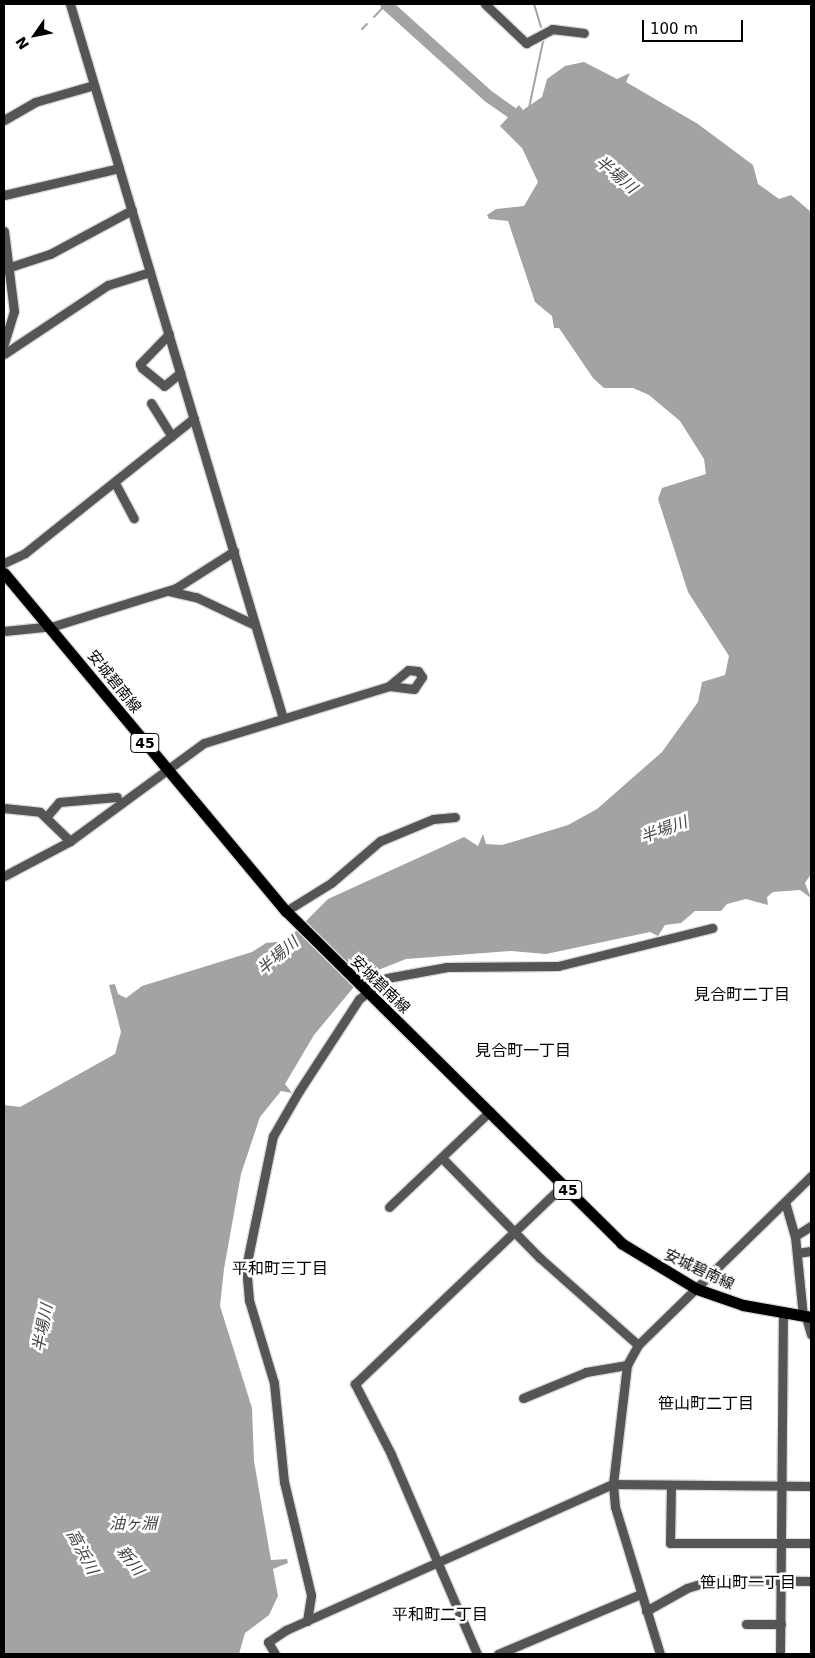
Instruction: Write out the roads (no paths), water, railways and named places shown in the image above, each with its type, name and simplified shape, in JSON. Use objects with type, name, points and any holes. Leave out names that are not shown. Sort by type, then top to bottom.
[{"type":"main road","name":"安城碧南線","points":[[4,573],[286,912],[364,991],[640,1257],[697,1288],[783,1314],[807,1317]]},
{"type":"street","points":[[70,4],[234,551],[282,718]]},
{"type":"street","points":[[485,4],[526,43],[552,29],[584,33]]},
{"type":"street","points":[[4,120],[35,102],[94,85]]},
{"type":"street","points":[[4,195],[120,168]]},
{"type":"street","points":[[6,269],[50,254],[132,210]]},
{"type":"street","points":[[4,231],[6,269],[14,311],[4,344]]},
{"type":"street","points":[[4,354],[108,285],[150,272]]},
{"type":"street","points":[[169,334],[140,364],[142,368],[164,386],[180,373]]},
{"type":"street","points":[[151,403],[172,436]]},
{"type":"street","points":[[4,563],[25,553],[194,418]]},
{"type":"street","points":[[115,483],[134,518]]},
{"type":"street","points":[[4,631],[49,627],[167,591],[192,581],[234,551]]},
{"type":"street","points":[[167,591],[196,597],[255,625]]},
{"type":"street","points":[[4,876],[70,841],[166,769],[211,740],[389,686]]},
{"type":"street","points":[[47,816],[59,802],[117,797]]},
{"type":"street","points":[[4,808],[28,808],[47,816],[70,841]]},
{"type":"street","points":[[286,912],[331,882],[380,841],[433,819],[455,817]]},
{"type":"street","points":[[307,1621],[311,1596],[284,1482],[274,1383],[249,1300],[246,1267],[273,1136],[342,1022],[364,991],[404,972],[558,966],[712,928]]},
{"type":"street","points":[[389,1207],[490,1112]]},
{"type":"street","points":[[442,1158],[515,1231],[638,1345]]},
{"type":"street","points":[[660,1654],[641,1594],[613,1484],[627,1365],[638,1345],[811,1176]]},
{"type":"street","points":[[477,1654],[355,1384],[563,1184]]},
{"type":"street","points":[[785,1202],[794,1236],[811,1334]]},
{"type":"street","points":[[794,1236],[811,1226]]},
{"type":"street","points":[[797,1253],[811,1251]]},
{"type":"street","points":[[780,1654],[783,1314]]},
{"type":"street","points":[[523,1398],[586,1372],[627,1365]]},
{"type":"street","points":[[275,1654],[268,1642],[307,1621],[436,1560],[613,1484],[811,1486]]},
{"type":"street","points":[[671,1485],[670,1543],[811,1542]]},
{"type":"street","points":[[646,1611],[687,1588],[714,1580],[811,1581]]},
{"type":"street","points":[[498,1654],[622,1599],[641,1594]]},
{"type":"street","points":[[746,1624],[781,1624]]},
{"type":"water","name":"油ヶ淵","points":[[584,62],[617,79],[630,73],[626,82],[698,124],[753,165],[758,184],[779,199],[791,195],[811,212],[811,874],[805,883],[811,898],[800,890],[773,892],[767,897],[768,905],[746,899],[727,904],[721,911],[695,911],[681,923],[665,925],[658,936],[650,932],[546,954],[511,951],[406,959],[363,976],[314,1035],[285,1084],[292,1093],[281,1091],[260,1117],[241,1174],[224,1269],[220,1306],[252,1408],[254,1461],[271,1560],[287,1559],[288,1563],[273,1569],[278,1596],[269,1615],[245,1633],[239,1654],[4,1654],[4,1105],[20,1107],[115,1054],[121,1032],[109,985],[115,984],[118,994],[126,998],[142,986],[252,952],[266,943],[286,941],[328,899],[464,837],[478,846],[483,834],[486,844],[502,845],[568,825],[597,809],[662,752],[698,702],[702,682],[725,675],[729,656],[688,592],[658,499],[662,488],[706,474],[704,459],[680,421],[649,395],[633,388],[604,388],[593,378],[559,328],[554,328],[552,316],[535,302],[508,221],[489,219],[487,215],[496,209],[524,206],[538,182],[522,148],[500,126],[519,105],[523,110],[542,97],[547,79],[565,66]]},
{"type":"waterway","points":[[374,17],[386,4]]},
{"type":"waterway","name":"半場川","points":[[386,4],[488,96],[525,122]]},
{"type":"waterway","points":[[534,4],[541,27]]},
{"type":"waterway","points":[[362,29],[367,24]]},
{"type":"waterway","points":[[529,108],[544,37]]},
{"type":"district","name":"見合町二丁目","points":[[742,995]]},
{"type":"district","name":"見合町一丁目","points":[[523,1051]]},
{"type":"district","name":"平和町三丁目","points":[[280,1269]]},
{"type":"district","name":"笹山町二丁目","points":[[706,1404]]},
{"type":"district","name":"笹山町一丁目","points":[[748,1583]]},
{"type":"district","name":"平和町二丁目","points":[[440,1615]]},
{"type":"water label","name":"高浜川","points":[[82,1552]]},
{"type":"water label","name":"新川","points":[[130,1561]]}]
